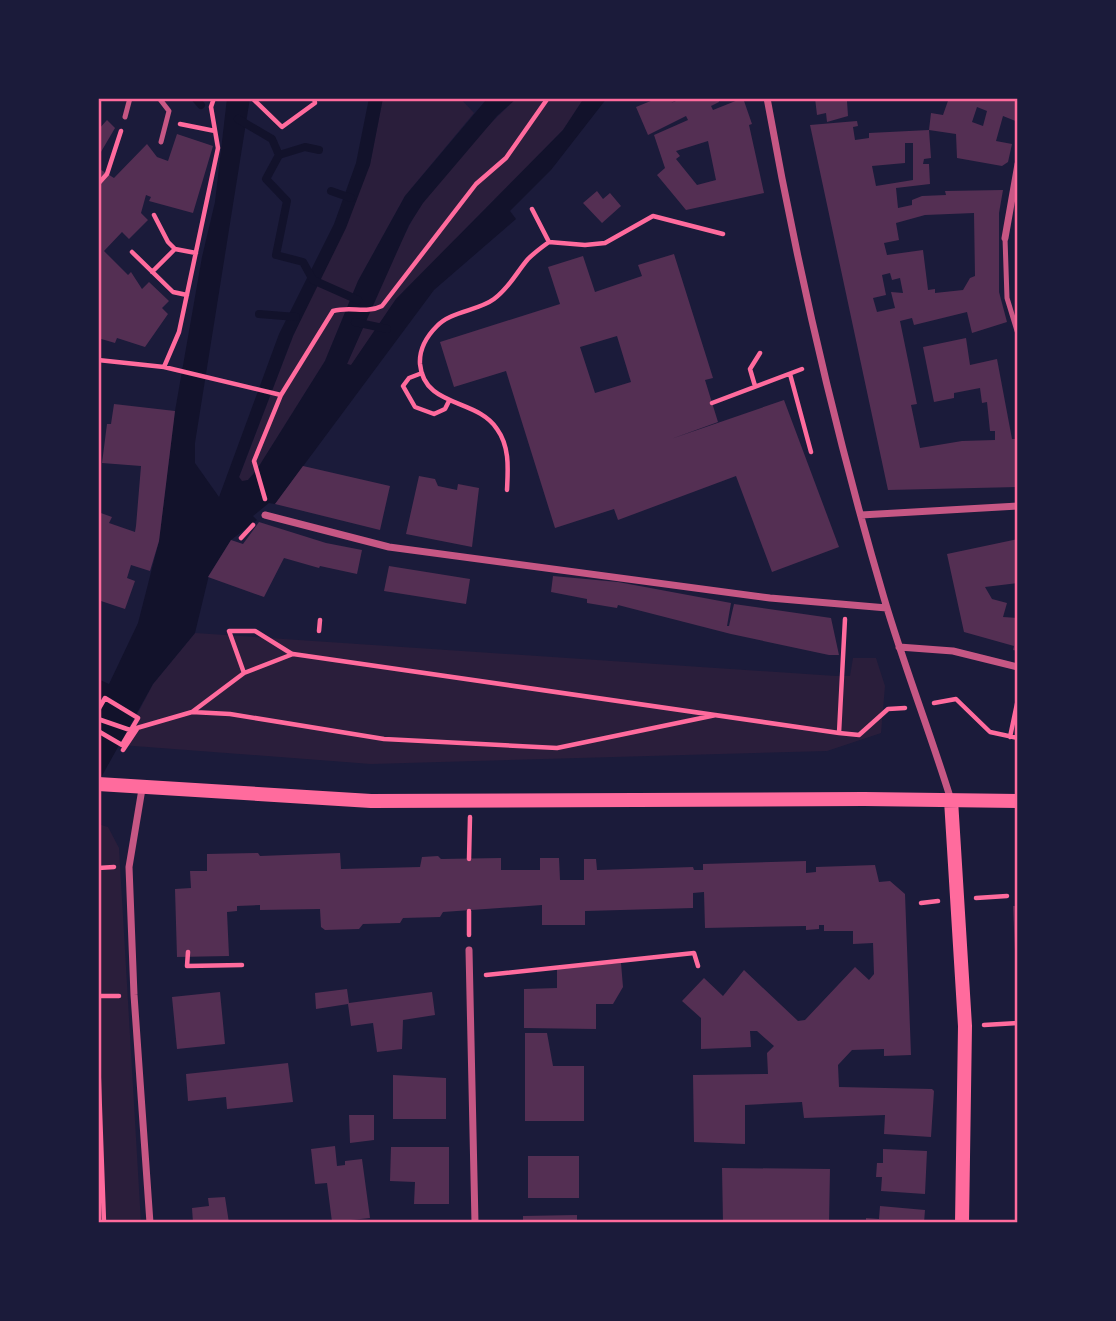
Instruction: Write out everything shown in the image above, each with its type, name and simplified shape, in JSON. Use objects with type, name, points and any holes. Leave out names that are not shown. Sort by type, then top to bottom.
[{"type":"main road","points":[[105,785],[371,801],[1018,801]]},
{"type":"main road","points":[[951,800],[965,1026],[962,1223]]},
{"type":"street","points":[[767,98],[789,219],[861,515],[899,647],[922,706],[951,800]]},
{"type":"street","points":[[1005,238],[1018,164]]},
{"type":"street","points":[[861,515],[1018,506]]},
{"type":"street","points":[[265,515],[389,547],[845,606],[887,608]]},
{"type":"street","points":[[899,647],[953,651],[1018,667]]},
{"type":"street","points":[[142,789],[129,867],[134,995],[150,1223]]},
{"type":"street","points":[[468,950],[475,1223]]},
{"type":"lane","points":[[125,117],[130,98]]},
{"type":"lane","points":[[159,98],[169,111],[161,142]]},
{"type":"lane","points":[[1005,238],[1007,298],[1018,334]]},
{"type":"path","points":[[164,368],[179,332],[218,149],[211,107],[214,98]]},
{"type":"path","points":[[253,98],[282,127],[315,103],[314,98]]},
{"type":"path","points":[[266,501],[254,461],[281,395],[333,311],[347,307],[372,312],[382,306],[476,184],[506,158],[548,98]]},
{"type":"path","points":[[176,124],[215,131]]},
{"type":"path","points":[[98,184],[111,166],[121,130]]},
{"type":"path","points":[[532,209],[549,242]]},
{"type":"path","points":[[155,215],[168,242],[175,249],[196,253]]},
{"type":"path","points":[[508,490],[507,451],[498,429],[477,411],[449,401],[432,391],[422,373],[419,356],[424,343],[439,324],[491,301],[512,285],[528,259],[549,242],[586,245],[605,243],[653,216],[723,234]]},
{"type":"path","points":[[152,272],[175,249]]},
{"type":"path","points":[[132,252],[173,292],[187,295]]},
{"type":"path","points":[[755,386],[750,369],[760,353]]},
{"type":"path","points":[[98,360],[164,368],[281,395]]},
{"type":"path","points":[[712,403],[802,369]]},
{"type":"path","points":[[422,373],[409,378],[403,386],[415,407],[434,414],[445,409],[449,401]]},
{"type":"path","points":[[790,374],[811,452]]},
{"type":"path","points":[[839,733],[845,606]]},
{"type":"path","points":[[319,631],[320,620]]},
{"type":"path","points":[[244,673],[229,631],[255,631],[293,654],[859,735],[887,709],[956,699],[990,732],[1018,738]]},
{"type":"path","points":[[192,712],[244,673],[293,654]]},
{"type":"path","points":[[98,710],[105,698],[138,718],[122,744],[98,731]]},
{"type":"path","points":[[1010,737],[1018,699]]},
{"type":"path","points":[[98,719],[130,730],[192,712],[230,714],[384,739],[557,748],[720,715]]},
{"type":"path","points":[[123,750],[137,728]]},
{"type":"path","points":[[469,859],[470,799]]},
{"type":"path","points":[[975,898],[1007,895]]},
{"type":"path","points":[[921,903],[942,901]]},
{"type":"path","points":[[468,950],[469,911]]},
{"type":"path","points":[[188,953],[187,966],[242,965]]},
{"type":"path","points":[[470,977],[694,953],[698,966]]},
{"type":"path","points":[[212,966],[212,974]]},
{"type":"path","points":[[965,1026],[1018,1023]]},
{"type":"path","points":[[98,1056],[104,1223]]},
{"type":"shaded area","points":[[227,98],[250,98],[195,443],[195,463],[219,497],[279,334],[334,224],[356,163],[369,98],[383,98],[370,165],[346,228],[293,336],[239,477],[242,481],[248,480],[256,471],[325,361],[358,281],[405,196],[486,100],[517,98],[497,116],[423,203],[409,225],[347,364],[351,365],[396,299],[563,130],[584,98],[607,98],[551,170],[510,211],[516,219],[434,290],[275,504],[269,503],[253,516],[257,520],[231,540],[209,575],[195,633],[153,684],[98,783],[98,679],[109,684],[138,623],[159,541],[175,411],[202,257],[215,202]]},
{"type":"shaded area","points":[[383,98],[460,98],[474,113],[405,196],[358,281],[325,361],[256,471],[248,480],[242,482],[239,477],[293,336],[370,164]]},
{"type":"shaded area","points":[[517,98],[584,98],[563,130],[396,299],[351,366],[347,364],[392,260],[418,210],[458,158]]},
{"type":"shaded area","points":[[195,633],[836,676],[850,676],[853,658],[876,658],[885,686],[881,733],[827,751],[371,764],[121,745],[153,684]]},
{"type":"shaded area","points":[[98,824],[108,827],[119,848],[141,1223],[98,1223]]},
{"type":"building","points":[[658,98],[680,98],[671,103],[683,98],[718,98],[719,102],[711,106],[713,110],[743,98],[752,124],[749,125],[764,193],[686,210],[657,175],[665,168],[654,135],[688,120],[686,116],[648,135],[636,107]],"holes":[[[708,141],[716,180],[697,185],[676,159],[680,156],[676,151]]]},
{"type":"building","points":[[815,98],[847,101],[848,116],[827,122],[826,113],[817,115]]},
{"type":"building","points":[[949,98],[1018,98],[1018,122],[1003,116],[996,141],[1012,144],[1008,162],[1002,166],[957,158],[956,134],[929,130],[931,113],[943,115]],"holes":[[[977,107],[987,111],[983,126],[972,122]]]},
{"type":"building","points":[[107,120],[115,128],[98,157],[98,130]]},
{"type":"building","points":[[857,121],[858,126],[853,127],[855,140],[869,138],[869,133],[929,130],[931,158],[924,159],[923,164],[929,164],[930,184],[896,188],[898,208],[912,205],[912,200],[922,196],[946,195],[945,191],[1003,190],[999,213],[999,292],[1007,322],[972,333],[967,312],[914,325],[912,318],[900,321],[917,404],[911,405],[920,448],[962,441],[995,440],[995,431],[990,431],[987,402],[982,403],[980,388],[954,393],[954,398],[934,402],[923,347],[966,338],[970,365],[997,359],[1012,439],[1018,439],[1018,487],[888,490],[810,125]],"holes":[[[905,143],[913,143],[913,180],[876,186],[872,166],[905,163]],[[974,213],[975,276],[970,278],[963,290],[935,293],[935,289],[928,290],[923,250],[887,255],[884,243],[899,240],[896,223],[925,215]],[[890,273],[892,280],[900,278],[903,293],[891,292],[895,308],[877,312],[873,298],[886,295],[882,275]]]},
{"type":"building","points":[[177,134],[213,146],[193,213],[149,201],[151,197],[146,195],[141,213],[148,220],[129,239],[122,232],[104,251],[128,275],[131,272],[142,289],[149,282],[169,301],[162,308],[168,314],[145,347],[117,338],[115,343],[98,338],[98,168],[114,178],[147,144],[157,157],[168,161]]},
{"type":"building","points":[[597,191],[603,199],[610,193],[621,206],[602,223],[583,203]]},
{"type":"building","points":[[674,254],[713,378],[705,380],[718,422],[671,439],[784,400],[839,547],[772,572],[736,476],[618,520],[614,509],[555,528],[506,371],[454,387],[440,342],[560,304],[548,267],[583,256],[595,292],[642,276],[638,265]],"holes":[[[617,336],[631,382],[595,393],[580,347]]]},
{"type":"building","points":[[114,404],[175,411],[159,541],[150,571],[131,565],[127,578],[135,581],[125,609],[98,600],[98,512],[112,517],[109,523],[135,532],[141,466],[102,463],[107,424],[111,424]]},
{"type":"building","points":[[303,466],[390,486],[380,530],[275,504]]},
{"type":"building","points":[[419,476],[435,479],[438,486],[457,490],[458,484],[479,488],[472,547],[406,534]]},
{"type":"building","points":[[259,522],[326,543],[362,550],[357,574],[320,566],[319,568],[284,558],[264,597],[208,577],[231,540],[243,544]]},
{"type":"building","points":[[1018,539],[1018,583],[985,587],[992,599],[1007,603],[1003,617],[1018,618],[1018,651],[1013,650],[1014,646],[964,632],[947,554]]},
{"type":"building","points":[[389,566],[470,579],[466,604],[384,591]]},
{"type":"building","points":[[553,576],[618,582],[731,603],[727,626],[734,604],[831,618],[839,655],[731,634],[618,605],[617,608],[587,603],[587,599],[551,592]]},
{"type":"building","points":[[258,853],[260,856],[340,853],[341,869],[420,867],[422,857],[438,856],[441,859],[501,858],[501,870],[540,870],[540,858],[559,858],[560,880],[584,880],[584,859],[596,859],[597,870],[693,867],[694,870],[703,870],[703,864],[806,861],[806,873],[816,872],[816,867],[875,865],[879,882],[890,881],[905,894],[911,1055],[884,1056],[884,1049],[852,1050],[838,1065],[839,1087],[932,1089],[931,1137],[884,1134],[885,1115],[804,1118],[802,1102],[745,1105],[745,1144],[694,1142],[693,1075],[768,1074],[767,1053],[774,1046],[757,1031],[750,1031],[751,1047],[701,1049],[701,1018],[682,1001],[704,978],[723,996],[744,970],[798,1021],[805,1020],[855,967],[869,980],[874,974],[873,943],[853,944],[853,931],[824,931],[824,925],[819,925],[819,929],[806,930],[806,926],[705,928],[704,892],[693,893],[693,908],[585,911],[585,925],[542,925],[542,905],[443,912],[440,917],[403,918],[400,923],[363,924],[359,929],[325,930],[321,927],[320,909],[260,910],[260,905],[237,906],[237,911],[227,912],[229,956],[177,957],[175,889],[191,888],[190,871],[207,871],[207,854]]},
{"type":"building","points":[[1013,906],[1018,906],[1018,974],[1016,974]]},
{"type":"building","points":[[621,963],[623,987],[613,1004],[596,1004],[596,1029],[524,1028],[524,989],[557,988],[557,969]]},
{"type":"building","points":[[347,989],[349,1003],[432,992],[435,1015],[403,1020],[402,1049],[377,1052],[373,1023],[351,1026],[348,1004],[316,1009],[315,993]]},
{"type":"building","points":[[220,992],[225,1044],[177,1049],[172,997]]},
{"type":"building","points":[[525,1033],[547,1033],[553,1066],[584,1066],[584,1121],[525,1121]]},
{"type":"building","points":[[288,1063],[293,1102],[227,1109],[226,1097],[188,1101],[186,1074]]},
{"type":"building","points":[[393,1075],[446,1078],[446,1119],[393,1119]]},
{"type":"building","points":[[349,1115],[374,1115],[374,1140],[350,1143]]},
{"type":"building","points":[[335,1146],[337,1166],[345,1165],[345,1161],[362,1159],[370,1218],[332,1222],[327,1183],[315,1184],[311,1149]]},
{"type":"building","points":[[391,1147],[449,1147],[449,1204],[414,1204],[415,1182],[390,1181]]},
{"type":"building","points":[[883,1149],[927,1151],[925,1194],[881,1191],[882,1177],[876,1177],[877,1163],[883,1163]]},
{"type":"building","points":[[528,1156],[579,1156],[579,1198],[528,1198]]},
{"type":"building","points":[[722,1168],[830,1169],[829,1223],[723,1223]]},
{"type":"building","points":[[225,1197],[229,1223],[193,1223],[192,1208],[209,1206],[208,1198]]},
{"type":"building","points":[[880,1206],[925,1210],[924,1223],[866,1223],[866,1218],[879,1219]]},
{"type":"building","points":[[577,1215],[577,1223],[523,1223],[523,1216]]},
{"type":"waterway","points":[[195,98],[201,105]]},
{"type":"waterway","points":[[238,119],[272,139],[279,155],[266,179],[287,201],[276,255],[303,262],[313,280],[358,300]]},
{"type":"waterway","points":[[279,155],[305,147],[319,150]]},
{"type":"waterway","points":[[331,191],[351,198]]},
{"type":"waterway","points":[[259,314],[296,317]]},
{"type":"waterway","points":[[355,322],[387,329]]}]
